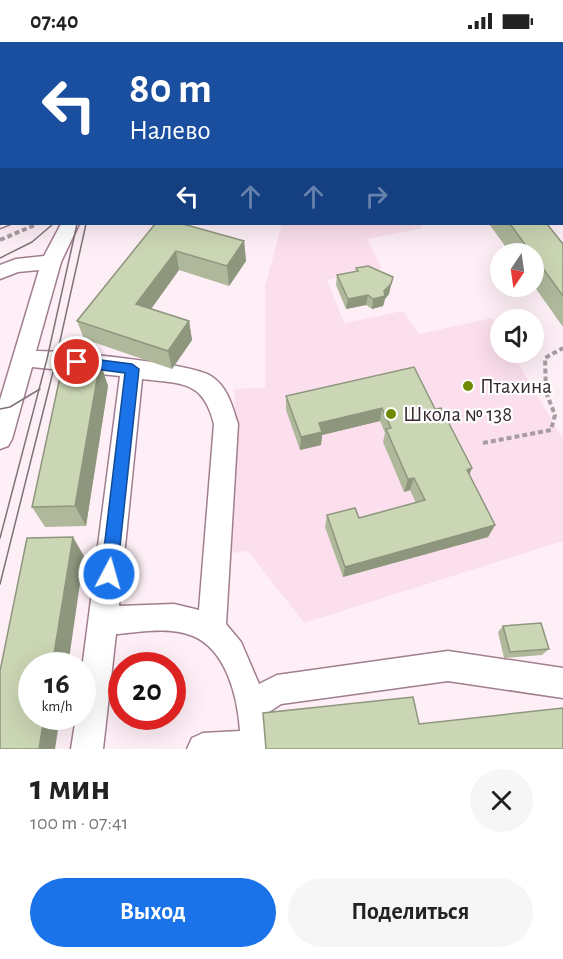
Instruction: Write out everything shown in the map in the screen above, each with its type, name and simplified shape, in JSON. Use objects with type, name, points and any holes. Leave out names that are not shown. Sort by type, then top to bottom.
[{"type":"street","points":[[0,439],[5,406],[23,359],[51,262],[70,225]]},
{"type":"street","points":[[0,272],[16,266],[51,262]]},
{"type":"street","points":[[23,359],[47,359],[132,369],[203,382],[219,399],[226,424],[211,631]]},
{"type":"street","points":[[87,749],[132,369]]},
{"type":"street","points":[[103,622],[157,616],[192,619],[211,631],[230,651],[253,704],[257,747],[203,749]]},
{"type":"street","points":[[253,704],[277,690],[448,666],[563,684]]},
{"type":"path","points":[[0,240],[35,225]]},
{"type":"path","points":[[483,443],[551,430],[555,415],[546,392],[545,358],[563,348]]},
{"type":"shaded area","name":"Школа № 138","points":[[282,225],[420,225],[423,228],[367,239],[382,268],[327,280],[344,323],[403,311],[419,334],[490,318],[490,363],[518,363],[563,439],[563,541],[304,623],[248,551],[232,553],[235,389],[265,388],[265,286]]},
{"type":"building","points":[[154,225],[187,225],[244,241],[227,266],[176,251],[136,304],[189,321],[168,351],[77,321]]},
{"type":"building","points":[[511,225],[548,225],[563,244],[563,296],[544,270],[544,243],[524,243]]},
{"type":"building","points":[[368,266],[393,277],[391,284],[384,291],[385,296],[373,299],[368,295],[348,299],[337,275],[358,271],[356,268]]},
{"type":"building","points":[[100,362],[75,506],[32,507],[63,363]]},
{"type":"building","points":[[414,367],[435,409],[441,408],[472,468],[467,470],[495,525],[345,567],[327,515],[355,508],[359,518],[425,500],[414,478],[408,479],[386,429],[391,428],[382,408],[319,423],[322,432],[301,437],[286,396]]},
{"type":"building","points":[[73,537],[54,652],[18,652],[18,730],[42,730],[39,749],[0,749],[0,671],[27,538]]},
{"type":"building","points":[[541,623],[549,649],[510,652],[503,626]]},
{"type":"building","points":[[413,697],[419,724],[563,708],[563,749],[266,749],[263,713]]},
{"type":"tram line","points":[[0,258],[32,242],[52,225]]},
{"type":"tram line","points":[[39,390],[77,225]]},
{"type":"tram line","points":[[0,584],[54,368],[86,225]]},
{"type":"tram line","points":[[0,409],[10,407],[39,390]]},
{"type":"tram line","points":[[0,538],[39,390]]},
{"type":"place","name":"Птахина","points":[[468,386]]},
{"type":"place","name":"Школа № 138","points":[[391,414]]},
{"type":"route","points":[[77,362],[132,369],[109,574]]}]
